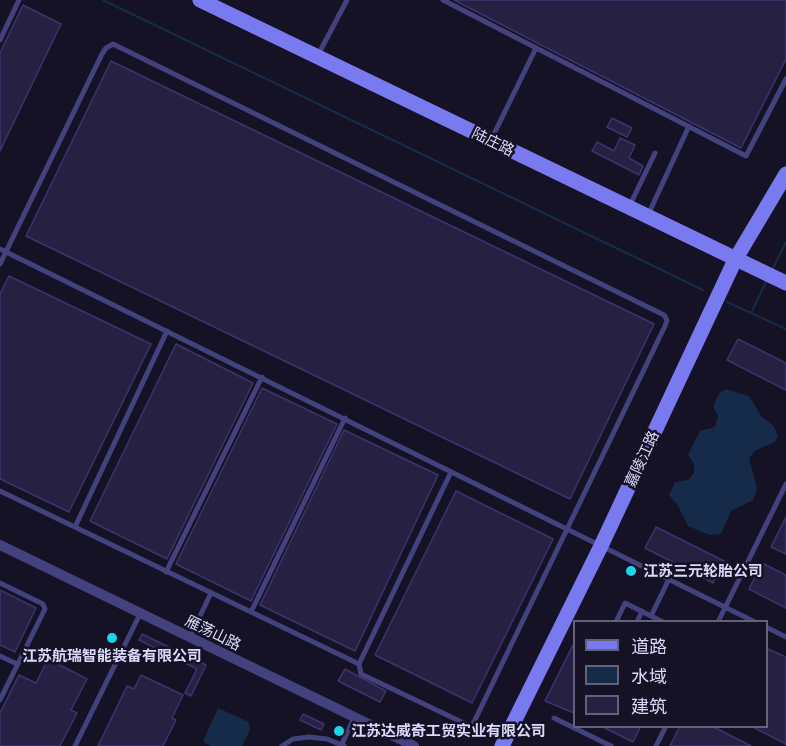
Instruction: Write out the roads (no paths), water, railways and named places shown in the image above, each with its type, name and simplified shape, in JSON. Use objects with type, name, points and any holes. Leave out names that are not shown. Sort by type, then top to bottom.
[{"type":"street","name":"陆庄路","points":[[200,0],[775,278]]},
{"type":"street","name":"嘉陵江路","points":[[502,746],[601,546],[735,260],[786,174]]},
{"type":"street","name":"雁荡山路","points":[[0,545],[414,746]]},
{"type":"lane","points":[[0,40],[19,0]]},
{"type":"lane","points":[[317,57],[346,0]]},
{"type":"lane","points":[[442,0],[746,156],[786,79]]},
{"type":"lane","points":[[0,264],[3,250],[102,54],[109,44],[113,44],[660,311],[667,320],[474,722],[470,726],[361,674],[358,664],[451,472]]},
{"type":"lane","points":[[490,141],[536,48]]},
{"type":"lane","points":[[647,217],[688,126]]},
{"type":"lane","points":[[628,208],[655,153]]},
{"type":"lane","points":[[3,250],[753,620]]},
{"type":"lane","points":[[75,527],[168,332]]},
{"type":"lane","points":[[166,572],[261,377]]},
{"type":"lane","points":[[251,612],[345,418]]},
{"type":"lane","points":[[718,620],[786,484]]},
{"type":"lane","points":[[0,491],[358,664]]},
{"type":"lane","points":[[651,616],[669,579]]},
{"type":"lane","points":[[0,583],[44,606],[0,700]]},
{"type":"lane","points":[[190,638],[211,593]]},
{"type":"lane","points":[[617,620],[626,603],[658,620]]},
{"type":"lane","points":[[638,620],[642,611]]},
{"type":"lane","points":[[75,746],[140,614]]},
{"type":"lane","points":[[768,628],[786,637]]},
{"type":"lane","points":[[0,656],[17,664]]},
{"type":"lane","points":[[282,746],[293,739],[302,738],[327,739],[343,745],[354,718]]},
{"type":"lane","points":[[554,718],[573,727]]},
{"type":"lane","points":[[574,728],[611,746]]},
{"type":"lane","points":[[657,746],[665,728]]},
{"type":"lane","points":[[302,738],[304,746]]},
{"type":"water","points":[[726,389],[749,396],[762,417],[774,426],[778,436],[775,442],[756,450],[749,458],[757,489],[753,500],[731,511],[721,534],[709,535],[688,526],[678,506],[669,495],[675,482],[688,480],[694,473],[694,464],[688,455],[700,431],[715,427],[718,416],[713,406],[720,392]]},
{"type":"water","points":[[218,708],[249,722],[250,730],[242,746],[210,746],[203,741]]},
{"type":"waterway","points":[[103,0],[703,290]]},
{"type":"waterway","points":[[772,270],[786,242]]},
{"type":"waterway","points":[[751,313],[767,280]]},
{"type":"waterway","points":[[727,302],[786,329]]},
{"type":"place","name":"江苏三元轮胎公司","points":[[631,571]]},
{"type":"place","name":"江苏航瑞智能装备有限公司","points":[[112,638]]},
{"type":"place","name":"江苏达威奇工贸实业有限公司","points":[[339,731]]}]
